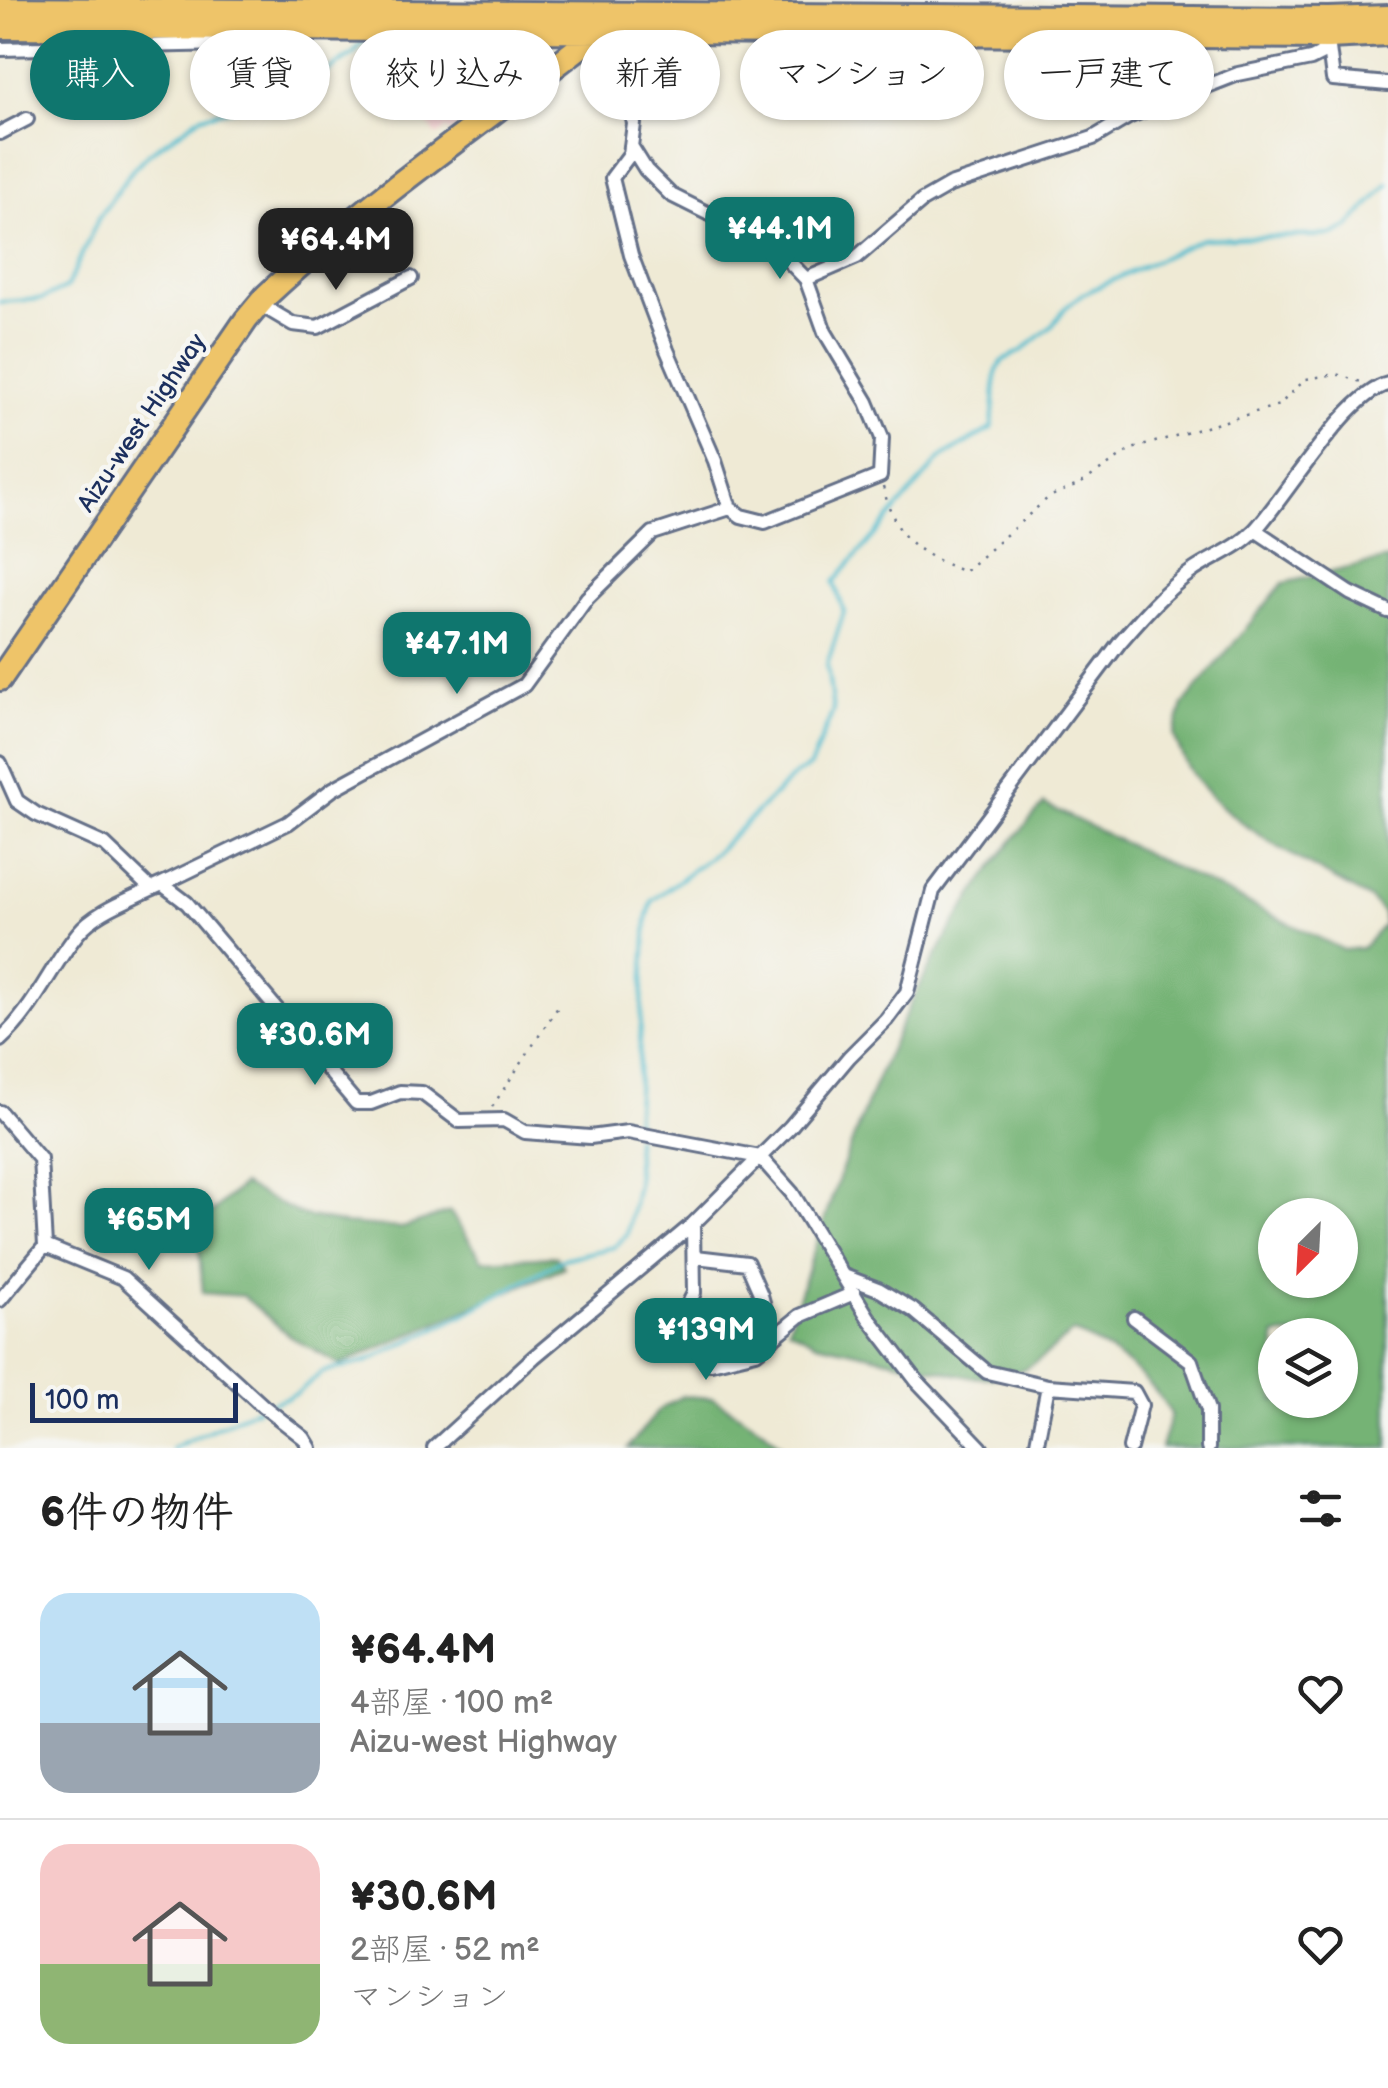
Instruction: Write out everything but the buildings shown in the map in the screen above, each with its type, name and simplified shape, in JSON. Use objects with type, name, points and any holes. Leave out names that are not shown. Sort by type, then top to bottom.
[{"type":"highway","points":[[686,0],[718,12]]},
{"type":"highway","points":[[0,9],[263,14],[499,30]]},
{"type":"highway","points":[[0,27],[263,14],[357,30],[400,10],[1328,37],[1388,34]]},
{"type":"highway","points":[[630,15],[718,12],[998,25],[1388,17]]},
{"type":"highway","name":"Aizu-west Highway","points":[[604,30],[630,15]]},
{"type":"highway","name":"Aizu-west Highway","points":[[560,64],[580,48]]},
{"type":"highway","name":"Aizu-west Highway","points":[[0,679],[259,304],[418,167],[485,120]]},
{"type":"street","points":[[0,49],[227,44],[263,14]]},
{"type":"street","points":[[630,15],[628,91],[634,124],[631,146],[630,154],[612,178],[631,254],[666,350],[716,461],[730,508],[741,516],[765,522],[880,476],[882,438],[868,402],[825,332],[806,279],[775,247],[671,194],[646,170],[631,146]]},
{"type":"street","points":[[806,279],[857,257],[922,201],[950,185],[1093,138],[1130,116],[1238,74],[1311,59],[1320,54],[1328,37]]},
{"type":"street","points":[[1328,37],[1333,79],[1388,84]]},
{"type":"street","points":[[0,133],[27,119]]},
{"type":"street","points":[[259,304],[293,324],[318,326],[411,278]]},
{"type":"street","points":[[434,1448],[534,1357],[693,1224],[886,1020],[907,992],[933,891],[1120,642],[1153,604],[1192,571],[1255,530],[1295,475],[1382,385]]},
{"type":"street","points":[[0,1040],[15,1027],[46,985],[78,933],[94,919],[288,823],[333,788],[524,685],[587,598],[653,534],[730,508]]},
{"type":"street","points":[[1255,530],[1350,593],[1388,610]]},
{"type":"street","points":[[0,763],[17,800],[36,814],[105,846],[156,886],[186,903],[356,1103],[372,1103],[400,1092],[422,1093],[459,1122],[504,1120],[525,1132],[590,1137],[628,1132],[760,1157],[792,1193],[854,1293],[917,1381],[981,1448]]},
{"type":"street","points":[[0,1112],[40,1159],[45,1246],[0,1300]]},
{"type":"street","points":[[693,1224],[694,1293],[683,1315],[712,1362],[756,1352],[800,1316],[854,1293]]},
{"type":"street","points":[[45,1246],[123,1278],[263,1406],[304,1438],[310,1448]]},
{"type":"street","points":[[696,1258],[747,1263],[774,1339]]},
{"type":"street","points":[[843,1276],[878,1289],[913,1310],[986,1372],[1048,1386],[1134,1392],[1142,1404],[1130,1448]]},
{"type":"street","points":[[1134,1318],[1191,1362],[1208,1410],[1208,1448]]},
{"type":"street","points":[[1036,1448],[1048,1386]]},
{"type":"street","points":[[963,1431],[963,1448]]},
{"type":"path","points":[[880,476],[891,519],[920,553],[964,572],[1049,497],[1080,484],[1132,449],[1279,405],[1306,379],[1336,374],[1382,385]]},
{"type":"path","points":[[483,1120],[560,1004]]},
{"type":"shaded area","points":[[426,120],[467,120],[450,133],[447,128],[437,136]]},
{"type":"green space","points":[[1388,559],[1388,1448],[1161,1448],[1171,1414],[1162,1400],[1129,1365],[1073,1332],[1027,1367],[1002,1376],[970,1377],[817,1343],[788,1328],[861,1119],[920,985],[956,921],[997,861],[1044,804],[1344,950],[1362,948],[1384,924],[1383,913],[1370,899],[1273,844],[1206,791],[1191,772],[1174,736],[1183,705],[1283,583]]},
{"type":"green space","points":[[242,1185],[304,1216],[345,1224],[402,1228],[450,1212],[483,1260],[556,1256],[564,1267],[340,1365],[291,1337],[243,1296],[203,1293],[197,1226]]},
{"type":"green space","points":[[682,1396],[713,1398],[764,1430],[784,1448],[628,1448],[659,1410]]},
{"type":"waterway","points":[[0,302],[42,299],[67,287],[99,217],[149,153],[202,116],[296,93],[350,56]]},
{"type":"waterway","points":[[635,1128],[647,919],[652,901],[716,852],[795,775],[810,767],[833,711],[827,665],[844,612],[834,582],[941,458],[992,428],[996,373],[1002,361],[1023,350],[1083,294],[1202,239],[1333,235],[1349,227],[1388,184]]},
{"type":"waterway","points":[[267,1405],[296,1394],[323,1372],[366,1362],[467,1313],[563,1259],[614,1247],[627,1235],[637,1184],[635,1137]]},
{"type":"waterway","points":[[172,1448],[258,1408]]}]
